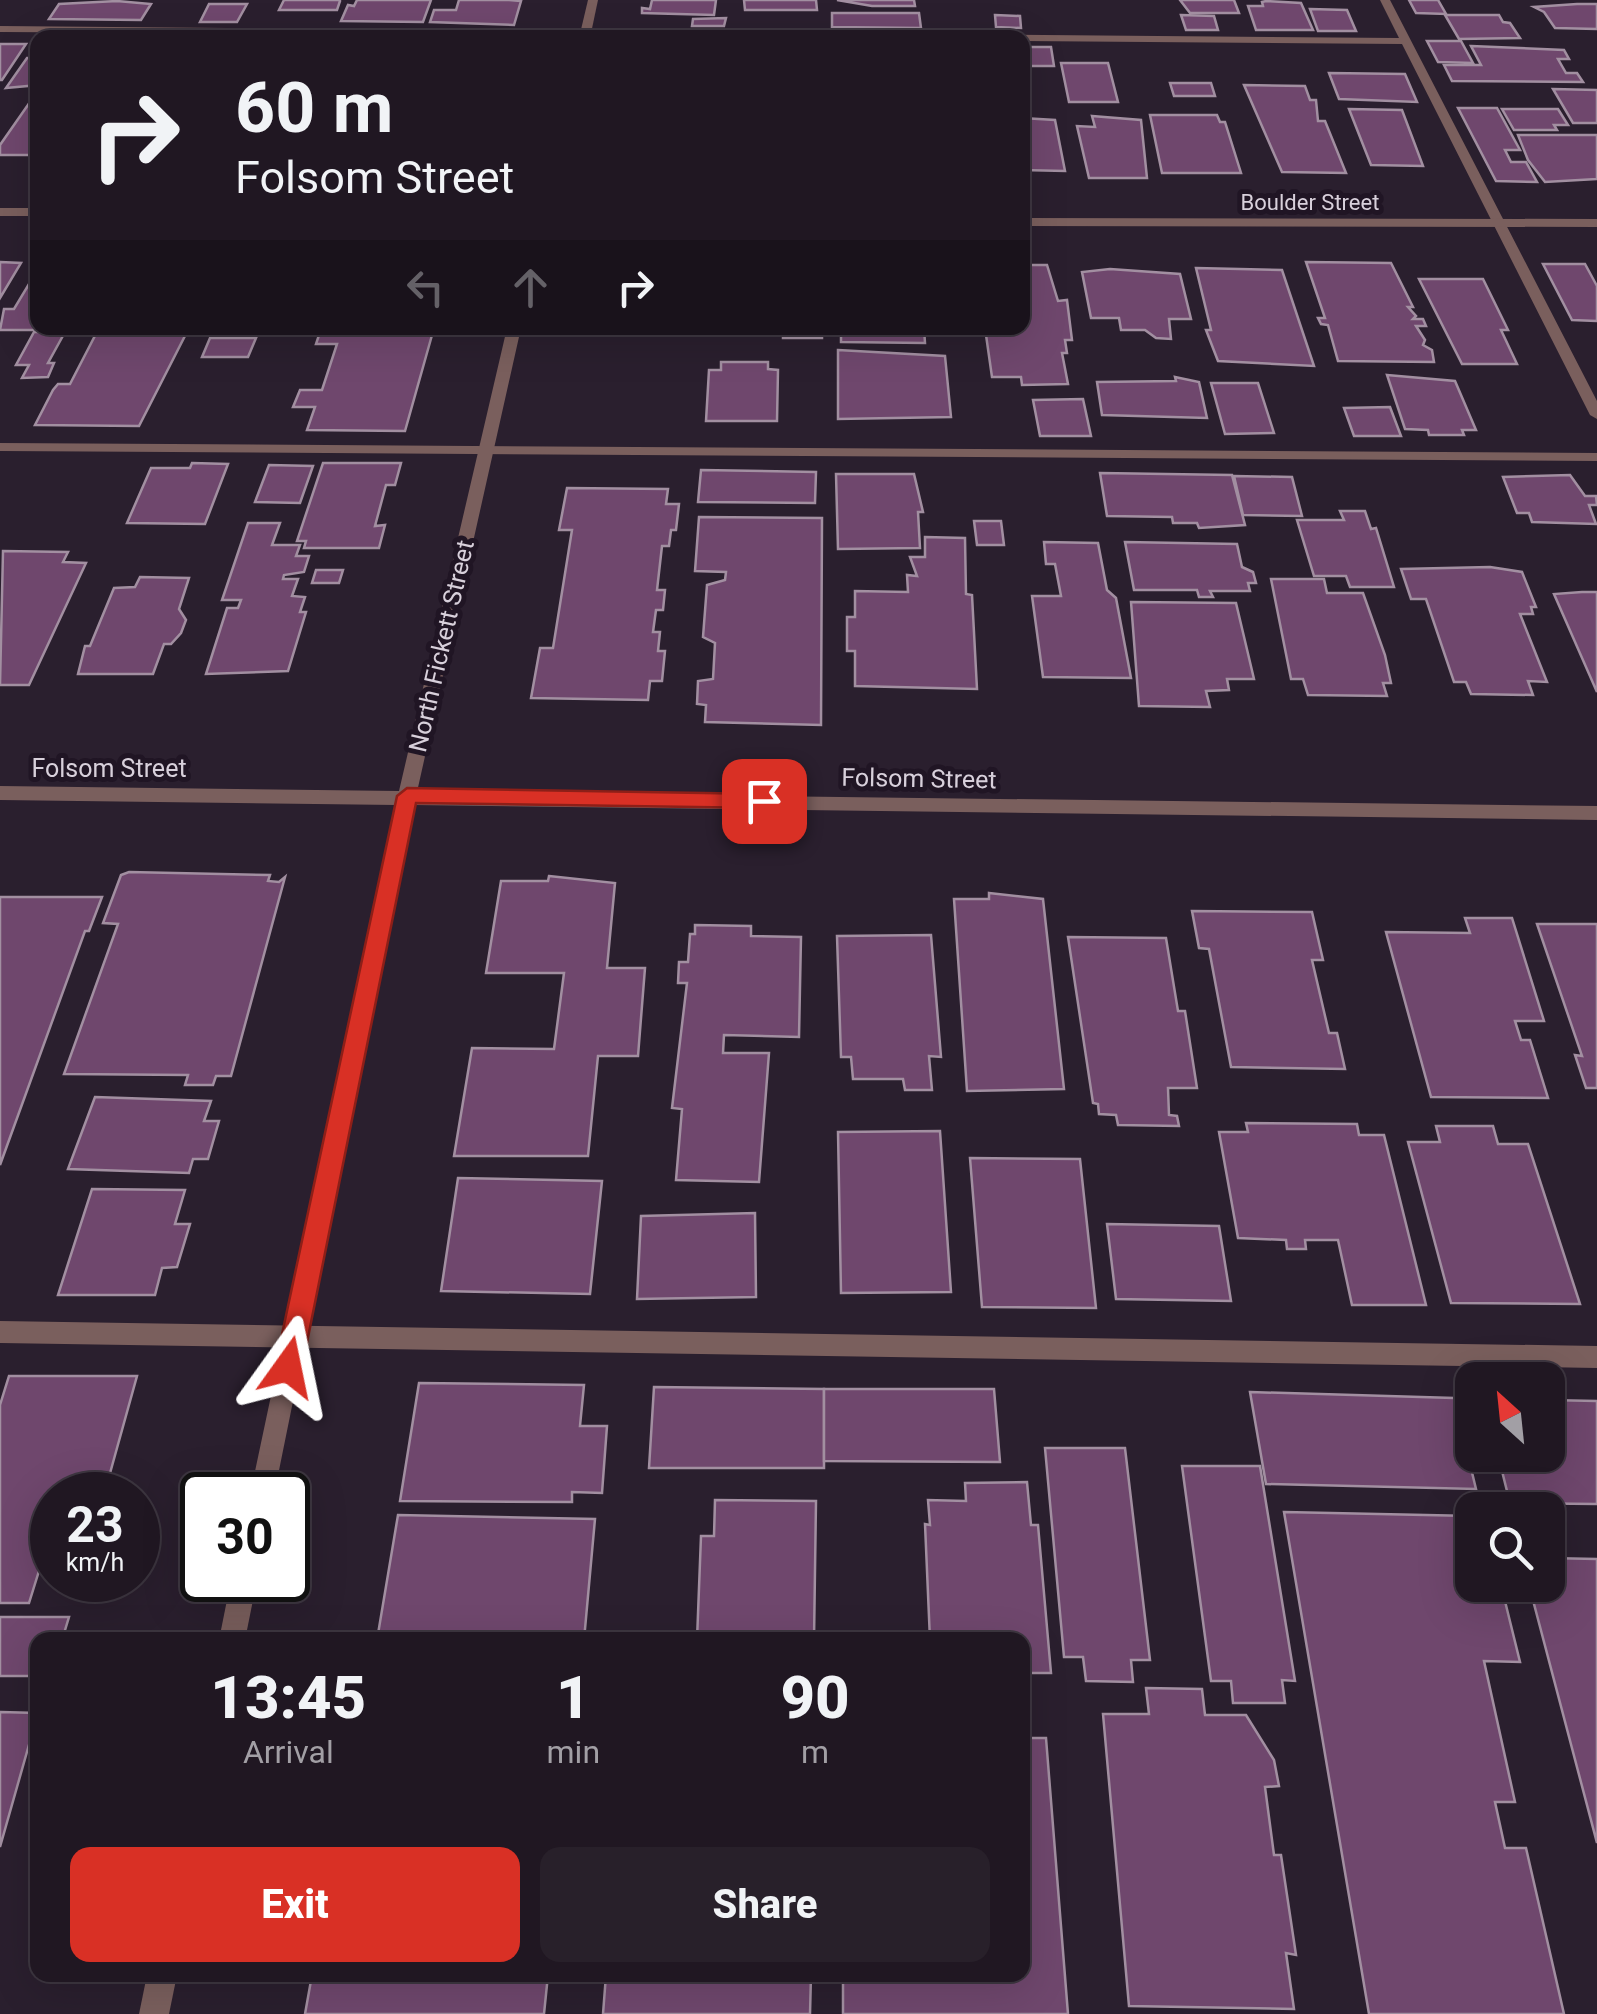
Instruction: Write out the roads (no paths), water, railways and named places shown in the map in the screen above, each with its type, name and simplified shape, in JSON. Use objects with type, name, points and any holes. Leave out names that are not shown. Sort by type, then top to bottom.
[{"type":"street","points":[[586,30],[593,0]]},
{"type":"street","points":[[1384,0],[1597,415]]},
{"type":"street","points":[[0,29],[83,30]]},
{"type":"street","points":[[1030,38],[1405,41]]},
{"type":"street","points":[[0,212],[30,212]]},
{"type":"street","name":"Boulder Street","points":[[1030,222],[1597,223]]},
{"type":"street","name":"North Fickett Street","points":[[267,1472],[407,796],[512,335]]},
{"type":"street","points":[[0,447],[1597,457]]},
{"type":"street","name":"Folsom Street","points":[[0,792],[1597,813]]},
{"type":"street","points":[[0,1332],[1597,1356]]},
{"type":"street","points":[[234,1632],[240,1602]]},
{"type":"street","points":[[154,2014],[161,1982]]}]
